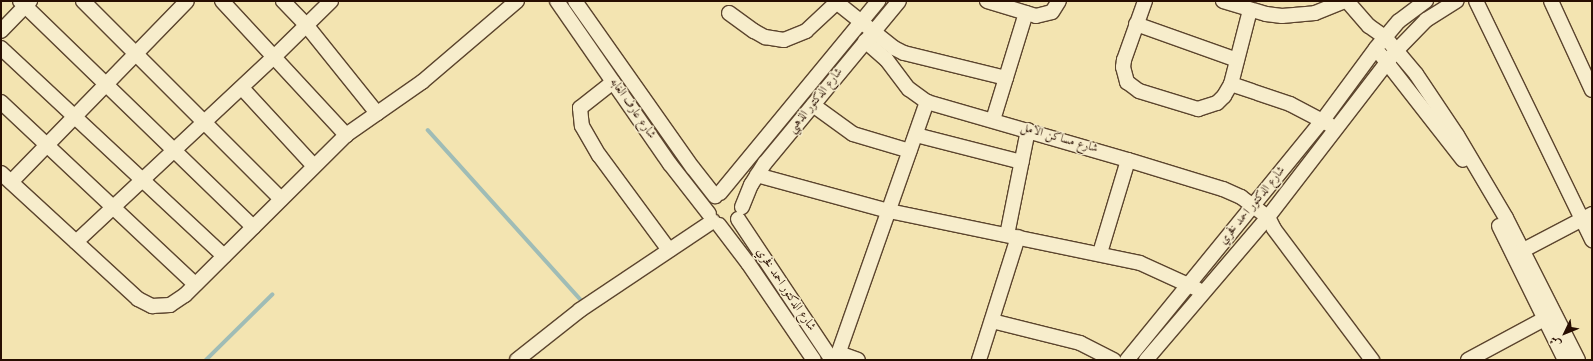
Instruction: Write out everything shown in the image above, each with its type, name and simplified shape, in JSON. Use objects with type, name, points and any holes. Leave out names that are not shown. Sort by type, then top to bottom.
[{"type":"street","points":[[83,1],[281,199]]},
{"type":"street","points":[[187,1],[47,145],[6,177],[144,303],[161,307],[178,301],[346,134],[422,82],[517,1]]},
{"type":"street","points":[[222,1],[346,134]]},
{"type":"street","points":[[283,1],[307,26],[377,113]]},
{"type":"street","points":[[76,242],[205,123],[307,26],[331,1]]},
{"type":"street","name":"شارع عارف الغابه","points":[[557,1],[670,164],[714,220]]},
{"type":"street","name":"شارع عارف الغابه","points":[[575,1],[692,168],[718,194]]},
{"type":"street","points":[[729,13],[760,34],[784,40],[798,36],[806,31],[836,1],[860,21],[869,36],[904,53],[1006,78]]},
{"type":"street","name":"شارع الدكتور الذهبي","points":[[718,194],[878,1]]},
{"type":"street","name":"شارع الدكتور الذهبي","points":[[740,213],[757,175],[899,1]]},
{"type":"street","points":[[987,1],[1026,13],[1045,16],[1052,12],[1059,1]]},
{"type":"street","points":[[1145,1],[1136,24],[1123,67],[1124,75],[1132,88],[1198,109],[1216,103],[1224,96],[1231,84],[1250,10]]},
{"type":"street","points":[[1223,1],[1266,14],[1299,16],[1331,8],[1346,1],[1369,26],[1385,37],[1391,56],[1480,180],[1518,253],[1578,360]]},
{"type":"street","name":"شارع الدكتور احمد فخري","points":[[1127,360],[1323,120],[1385,37],[1399,21],[1426,1]]},
{"type":"street","name":"شارع الدكتور احمد فخري","points":[[1146,360],[1268,217],[1391,56],[1426,20],[1456,1]]},
{"type":"street","points":[[1476,1],[1587,217],[1592,240]]},
{"type":"street","points":[[1551,1],[1592,90]]},
{"type":"street","points":[[1,31],[25,3],[253,227]]},
{"type":"street","points":[[993,120],[1026,13]]},
{"type":"street","points":[[1136,24],[1237,60]]},
{"type":"street","points":[[1369,26],[1376,48],[1391,56]]},
{"type":"street","name":"شارع مساكن الامل","points":[[869,36],[909,89],[928,102],[1223,188],[1268,217]]},
{"type":"street","points":[[1,48],[224,256]]},
{"type":"street","points":[[613,82],[580,108],[582,126],[599,156],[669,250]]},
{"type":"street","points":[[1231,84],[1273,97],[1337,128]]},
{"type":"street","points":[[242,88],[314,166]]},
{"type":"street","points":[[1,102],[195,284]]},
{"type":"street","points":[[858,360],[836,358],[928,102]]},
{"type":"street","points":[[813,105],[853,134],[910,151]]},
{"type":"street","points":[[979,360],[992,320],[1013,236],[1022,162],[1028,130]]},
{"type":"street","points":[[916,135],[1022,162]]},
{"type":"street","points":[[1100,253],[1128,160]]},
{"type":"street","points":[[757,175],[889,211],[1100,253],[1140,263],[1189,284],[1202,293]]},
{"type":"street","points":[[718,194],[736,197],[740,213],[726,226],[714,220],[711,201],[718,194]]},
{"type":"street","name":"شارع الدكتور احمد فخري","points":[[740,213],[836,358]]},
{"type":"street","points":[[1268,217],[1274,229],[1372,360]]},
{"type":"street","points":[[1518,253],[1587,217]]},
{"type":"street","points":[[517,360],[580,310],[714,220]]},
{"type":"street","name":"شارع الدكتور احمد فخري","points":[[714,220],[748,263],[814,360]]},
{"type":"street","points":[[1518,253],[1544,319],[1565,360]]},
{"type":"street","points":[[1468,360],[1544,319]]},
{"type":"street","points":[[992,320],[1080,343],[1114,360]]},
{"type":"waterway","points":[[428,130],[584,303]]},
{"type":"waterway","points":[[206,360],[272,295]]}]
